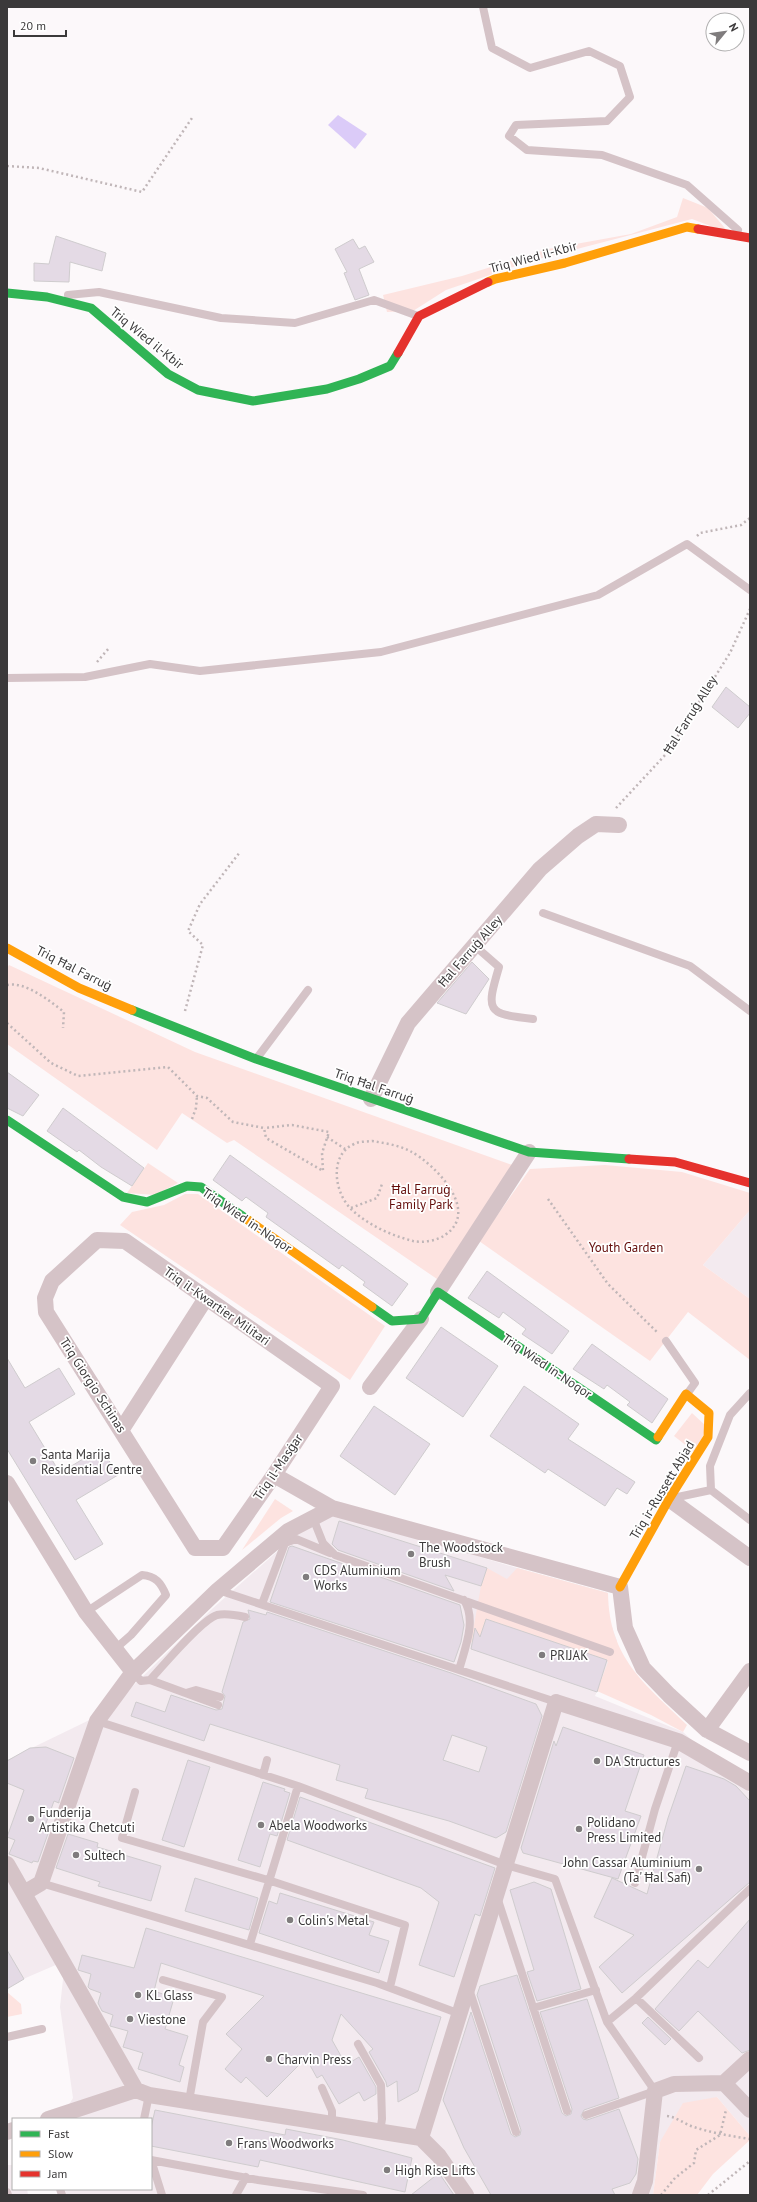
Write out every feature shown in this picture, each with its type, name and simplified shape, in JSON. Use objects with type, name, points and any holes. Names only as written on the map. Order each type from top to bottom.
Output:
[{"type":"street","name":"Triq Wied il-Kbir","points":[[7,293],[48,297],[91,308],[168,374],[198,390],[253,400],[327,389],[359,380],[390,366],[419,316],[495,279],[565,263],[687,227],[748,238]]},
{"type":"street","points":[[596,824],[619,825]]},
{"type":"street","name":"Ħal Farruġ Alley","points":[[371,1098],[408,1024],[540,869],[578,836],[596,824]]},
{"type":"street","name":"Triq Ħal Farruġ","points":[[7,948],[79,988],[256,1059],[529,1152],[675,1162],[750,1183]]},
{"type":"street","name":"Triq Wied in-Noqor","points":[[7,1120],[123,1198],[147,1202],[187,1186],[201,1187],[392,1321],[421,1319]]},
{"type":"street","points":[[370,1387],[421,1319],[529,1152]]},
{"type":"street","name":"Triq il-Kwartier Militari","points":[[45,1298],[52,1281],[97,1240],[124,1241],[332,1386]]},
{"type":"street","name":"Triq Wied in-Noqor","points":[[438,1292],[656,1440],[686,1394]]},
{"type":"street","name":"Triq Giorgio Schinas","points":[[45,1298],[46,1312],[122,1429],[195,1548],[223,1548]]},
{"type":"street","points":[[122,1429],[206,1298]]},
{"type":"street","name":"Triq il-Masġar","points":[[223,1548],[274,1475],[332,1386]]},
{"type":"street","name":"Triq ir-Russett Abjad","points":[[620,1587],[669,1499],[708,1438],[709,1412],[686,1394]]},
{"type":"street","points":[[274,1475],[332,1508],[620,1587],[625,1628],[643,1668],[669,1695],[707,1730],[750,1753]]},
{"type":"street","points":[[7,1483],[86,1612],[133,1672]]},
{"type":"street","points":[[669,1499],[750,1558]]},
{"type":"street","points":[[24,1894],[41,1883],[97,1721],[133,1672],[218,1590],[288,1531],[332,1508]]},
{"type":"street","points":[[707,1730],[750,1671]]},
{"type":"street","points":[[421,2138],[556,1702],[678,1741],[750,1783]]},
{"type":"street","points":[[7,1864],[143,2092]]},
{"type":"street","points":[[640,2195],[645,2181],[655,2091],[674,2084],[724,2082],[750,2059]]},
{"type":"street","points":[[724,2082],[750,2110]]},
{"type":"street","points":[[52,2118],[143,2092],[189,2101],[421,2138],[439,2156],[466,2195]]},
{"type":"lane","points":[[483,7],[492,48],[530,68],[589,51],[620,66],[630,97],[607,122],[516,125],[509,136],[527,150],[602,155],[687,185],[748,238]]},
{"type":"lane","points":[[48,297],[99,292],[221,318],[295,323],[374,300],[419,316]]},
{"type":"lane","points":[[7,678],[85,677],[150,664],[200,670],[381,652],[598,595],[687,544],[750,590]]},
{"type":"lane","points":[[543,913],[690,966],[750,1011]]},
{"type":"lane","points":[[475,946],[500,967],[490,997],[492,1006],[499,1013],[507,1016],[533,1019]]},
{"type":"lane","points":[[256,1059],[308,990]]},
{"type":"lane","points":[[666,1341],[695,1383],[686,1394]]},
{"type":"lane","points":[[711,1490],[710,1466],[730,1415],[750,1393]]},
{"type":"lane","points":[[669,1499],[711,1490],[750,1520]]},
{"type":"lane","points":[[313,1518],[323,1543],[335,1555]]},
{"type":"lane","points":[[262,1604],[285,1543],[296,1539],[335,1555],[610,1652]]},
{"type":"lane","points":[[86,1612],[142,1575],[152,1576],[162,1584],[166,1595],[131,1635],[115,1649]]},
{"type":"lane","points":[[218,1590],[556,1702]]},
{"type":"lane","points":[[460,1670],[470,1624],[470,1609],[464,1600]]},
{"type":"lane","points":[[150,1680],[197,1630],[216,1616],[232,1615],[245,1617]]},
{"type":"lane","points":[[133,1672],[141,1681],[150,1680],[218,1705]]},
{"type":"lane","points":[[186,1694],[196,1690],[220,1696]]},
{"type":"lane","points":[[97,1721],[298,1786],[506,1865],[556,1879],[607,2022],[655,2091],[586,2115]]},
{"type":"lane","points":[[635,1883],[655,1809],[678,1741]]},
{"type":"lane","points":[[263,1775],[267,1760]]},
{"type":"lane","points":[[250,1944],[268,1880],[298,1786]]},
{"type":"lane","points":[[135,1792],[122,1838],[268,1880],[405,1925],[390,1987]]},
{"type":"lane","points":[[41,1883],[250,1944],[390,1987],[460,2014]]},
{"type":"lane","points":[[607,2022],[636,1998],[750,1890]]},
{"type":"lane","points":[[496,1895],[567,2111]]},
{"type":"lane","points":[[163,1980],[222,1997],[204,2022],[189,2101]]},
{"type":"lane","points":[[468,1983],[516,2132]]},
{"type":"lane","points":[[533,2008],[596,1990]]},
{"type":"lane","points":[[636,1998],[699,2058]]},
{"type":"lane","points":[[7,2037],[42,2029]]},
{"type":"lane","points":[[358,2044],[381,2085],[382,2119],[380,2132]]},
{"type":"lane","points":[[322,2088],[332,2111],[332,2124]]},
{"type":"lane","points":[[143,2092],[144,2118]]},
{"type":"lane","points":[[152,2160],[246,2177],[363,2195]]},
{"type":"lane","points":[[152,2163],[162,2195]]},
{"type":"lane","points":[[236,2195],[246,2177]]},
{"type":"path","points":[[7,166],[39,168],[142,192],[192,118]]},
{"type":"path","points":[[687,544],[700,533],[741,525],[750,518]]},
{"type":"path","name":"Ħal Farruġ Alley","points":[[596,824],[613,811],[667,753],[730,654],[750,609]]},
{"type":"path","points":[[181,1029],[203,945],[188,930],[200,904],[240,852]]},
{"type":"path","points":[[7,985],[14,983],[31,990],[64,1012],[63,1028]]},
{"type":"path","points":[[7,1023],[51,1063],[78,1076],[168,1067],[197,1096],[207,1098],[234,1122],[264,1128],[292,1125],[329,1132],[322,1153],[323,1171],[266,1138],[264,1128]]},
{"type":"path","points":[[192,1119],[196,1108],[197,1096]]},
{"type":"path","points":[[327,1137],[345,1149]]},
{"type":"path","points":[[372,1141],[388,1143],[410,1151],[436,1170],[446,1182],[455,1198],[458,1214],[453,1230],[440,1239],[418,1242],[394,1236],[377,1228],[351,1208],[337,1181],[337,1159],[345,1149],[355,1143],[372,1141]]},
{"type":"path","points":[[351,1208],[377,1198],[382,1184]]},
{"type":"path","points":[[548,1199],[608,1284],[666,1341]]},
{"type":"path","points":[[661,2195],[675,2178],[694,2163],[696,2150],[720,2135],[726,2111],[735,2094]]},
{"type":"path","points":[[653,2114],[673,2116],[692,2127],[720,2135],[750,2139]]},
{"type":"path","points":[[708,2195],[750,2161]]},
{"type":"shaded area","points":[[338,115],[367,134],[355,149],[328,125]]},
{"type":"shaded area","points":[[750,1210],[750,1299],[703,1265]]},
{"type":"shaded area","points":[[324,1510],[517,1568],[608,1593],[608,1616],[617,1641],[595,1696],[683,1732],[750,1793],[750,2136],[717,2097],[660,2142],[653,2195],[59,2195],[57,2190],[152,2190],[152,2118],[61,2118],[73,2098],[60,2007],[65,1961],[7,1986],[7,1760],[106,1712],[212,1609]]},
{"type":"shaded area","points":[[7,2165],[12,2165],[12,2190],[27,2190],[28,2195],[7,2195]]},
{"type":"green space","points":[[683,198],[708,208],[729,233],[692,219],[531,261],[446,290],[413,311],[387,312],[383,295],[462,276],[548,249],[631,234],[677,217]]},
{"type":"green space","name":"Ħal Farruġ Family Park","points":[[9,965],[195,1052],[515,1166],[437,1279],[234,1140],[227,1143],[182,1113],[157,1150],[7,1044],[7,968]]},
{"type":"green space","points":[[148,1163],[178,1183],[155,1195],[127,1193]]},
{"type":"green space","name":"Youth Garden","points":[[605,1165],[682,1172],[750,1193],[750,1210],[703,1265],[750,1299],[750,1360],[688,1312],[650,1361],[479,1241],[530,1169]]},
{"type":"green space","points":[[185,1194],[198,1194],[385,1326],[350,1380],[120,1225],[132,1212],[164,1205]]},
{"type":"green space","points":[[692,1413],[706,1426],[697,1454],[674,1436]]},
{"type":"green space","points":[[275,1499],[293,1511],[281,1518],[242,1550]]},
{"type":"green space","points":[[487,1568],[507,1579],[517,1568],[608,1593],[610,1616],[615,1635],[622,1652],[643,1682],[687,1725],[683,1732],[651,1715],[597,1691],[608,1662],[561,1647],[553,1675],[471,1642],[481,1586]]},
{"type":"green space","points":[[7,1992],[21,2004],[22,2014],[7,2017]]},
{"type":"green space","points":[[717,2097],[750,2136],[750,2140],[713,2174],[697,2195],[653,2195],[660,2142],[683,2103]]},
{"type":"building","points":[[56,236],[106,253],[102,271],[70,262],[69,282],[34,281],[34,263],[49,264]]},
{"type":"building","points":[[353,239],[359,249],[365,246],[374,262],[359,269],[369,295],[355,300],[344,273],[347,272],[335,249]]},
{"type":"building","points":[[726,687],[750,707],[750,713],[738,728],[712,707]]},
{"type":"building","points":[[472,962],[489,979],[466,1014],[437,1003]]},
{"type":"building","points":[[7,1072],[39,1095],[23,1116],[7,1108]]},
{"type":"building","points":[[63,1108],[144,1168],[132,1186],[101,1167],[79,1150],[77,1152],[47,1131]]},
{"type":"building","points":[[230,1155],[408,1284],[392,1306],[363,1285],[365,1282],[342,1265],[339,1269],[266,1217],[268,1213],[246,1197],[242,1201],[213,1180]]},
{"type":"building","points":[[487,1271],[569,1331],[552,1354],[522,1334],[526,1329],[503,1312],[499,1318],[468,1298]]},
{"type":"building","points":[[441,1327],[498,1366],[463,1417],[406,1378]]},
{"type":"building","points":[[592,1344],[668,1399],[652,1423],[627,1405],[630,1402],[607,1385],[604,1389],[573,1369]]},
{"type":"building","name":"Santa Marija Residential Centre","points":[[7,1358],[25,1388],[59,1368],[75,1394],[29,1422],[60,1473],[101,1448],[118,1475],[76,1500],[103,1544],[75,1560],[7,1449]]},
{"type":"building","points":[[524,1386],[579,1424],[568,1439],[635,1482],[627,1494],[617,1488],[605,1506],[548,1469],[545,1473],[490,1436]]},
{"type":"building","points":[[374,1406],[430,1444],[395,1495],[340,1456]]},
{"type":"building","name":"The Woodstock Brush","points":[[339,1521],[487,1568],[481,1586],[445,1575],[454,1591],[338,1550],[332,1544]]},
{"type":"building","points":[[292,1546],[460,1605],[464,1625],[461,1642],[454,1662],[270,1602],[289,1547]]},
{"type":"building","points":[[248,1610],[266,1615],[267,1612],[451,1673],[536,1704],[542,1716],[506,1832],[496,1838],[449,1821],[365,1798],[368,1789],[336,1780],[340,1765],[210,1724],[204,1741],[131,1716],[136,1702],[165,1712],[171,1695],[216,1710],[222,1709],[225,1696],[222,1692],[243,1622],[250,1619]],"holes":[[[452,1735],[487,1747],[479,1772],[443,1760]]]},
{"type":"building","points":[[486,1619],[607,1660],[597,1692],[471,1649],[475,1628],[480,1637]]},
{"type":"building","points":[[563,1727],[644,1755],[625,1811],[641,1816],[618,1879],[523,1853],[521,1848],[554,1741],[556,1746]]},
{"type":"building","points":[[46,1747],[74,1758],[59,1803],[54,1801],[45,1826],[50,1828],[38,1862],[33,1861],[32,1863],[9,1854],[15,1840],[7,1837],[24,1790],[7,1783],[7,1761],[30,1748]]},
{"type":"building","points":[[188,1760],[210,1767],[184,1847],[162,1840]]},
{"type":"building","points":[[686,1766],[724,1779],[736,1786],[750,1801],[750,1882],[622,1993],[599,1967],[634,1935],[594,1917],[612,1878],[647,1894],[668,1818]]},
{"type":"building","name":"Abela Woodworks","points":[[263,1782],[285,1789],[284,1791],[290,1793],[277,1836],[270,1834],[260,1867],[238,1860]]},
{"type":"building","points":[[300,1797],[495,1868],[480,1916],[475,1914],[454,1977],[419,1965],[439,1902],[421,1888],[287,1840]]},
{"type":"building","points":[[68,1834],[98,1843],[97,1847],[161,1866],[151,1901],[98,1886],[100,1882],[56,1868]]},
{"type":"building","points":[[195,1878],[258,1898],[249,1930],[185,1911]]},
{"type":"building","points":[[534,1882],[551,1889],[581,1989],[537,2001],[527,1972],[534,1970],[510,1890]]},
{"type":"building","points":[[280,1893],[374,1922],[369,1935],[389,1941],[379,1973],[259,1933],[269,1901],[277,1904]]},
{"type":"building","points":[[750,1919],[750,2050],[742,2053],[698,2011],[679,2031],[655,2009],[698,1960],[708,1968]]},
{"type":"building","points":[[146,1928],[441,2017],[418,2091],[398,2102],[397,2081],[387,2087],[386,2082],[369,2052],[373,2049],[341,2014],[332,2040],[346,2065],[359,2057],[376,2087],[376,2094],[364,2101],[359,2092],[339,2104],[322,2075],[317,2078],[306,2058],[267,2097],[246,2077],[241,2083],[225,2069],[242,2049],[226,2034],[264,1996],[161,1963],[154,1991],[174,1998],[165,2029],[188,2036],[179,2065],[184,2067],[180,2082],[138,2069],[143,2053],[123,2047],[128,2031],[110,2026],[113,2015],[102,2011],[98,2003],[101,1993],[88,1987],[91,1974],[78,1970],[82,1955],[134,1968]]},
{"type":"building","points":[[7,1950],[24,1979],[7,1989]]},
{"type":"building","points":[[517,1975],[562,2113],[566,2116],[571,2114],[572,2109],[540,2012],[587,1999],[619,2098],[584,2110],[581,2116],[583,2119],[587,2120],[619,2109],[638,2159],[636,2174],[630,2183],[612,2189],[615,2195],[491,2195],[464,2148],[443,2100],[471,2012],[511,2134],[515,2137],[520,2135],[521,2130],[477,1995],[480,1986]]},
{"type":"building","points":[[648,2017],[671,2039],[665,2045],[642,2023]]},
{"type":"building","points":[[155,2110],[285,2135],[286,2129],[343,2140],[412,2158],[405,2192],[260,2160],[258,2167],[152,2146],[152,2124]]},
{"type":"building","points":[[439,2173],[454,2195],[411,2195]]},
{"type":"traffic: fast","points":[[7,293],[47,297],[91,308],[168,374],[198,390],[253,401],[327,389],[359,379],[390,366],[398,353]]},
{"type":"traffic: fast","points":[[132,1010],[256,1059],[529,1152],[629,1159]]},
{"type":"traffic: fast","points":[[7,1120],[123,1197],[147,1202],[187,1186],[201,1187],[248,1220]]},
{"type":"traffic: fast","points":[[372,1307],[392,1321],[421,1319],[438,1292],[656,1440],[658,1437]]},
{"type":"traffic: slow","points":[[488,282],[495,279],[565,263],[687,227],[698,229]]},
{"type":"traffic: slow","points":[[7,948],[79,988],[132,1010]]},
{"type":"traffic: slow","points":[[248,1220],[372,1307]]},
{"type":"traffic: slow","points":[[620,1587],[669,1499],[708,1437],[709,1413],[686,1394],[658,1437]]},
{"type":"traffic: jam","points":[[698,229],[750,238]]},
{"type":"traffic: jam","points":[[398,353],[419,316],[488,282]]},
{"type":"traffic: jam","points":[[629,1159],[675,1162],[750,1183]]},
{"type":"place","name":"Santa Marija Residential Centre","points":[[33,1461]]},
{"type":"place","name":"The Woodstock Brush","points":[[411,1554]]},
{"type":"place","name":"CDS Aluminium Works","points":[[306,1577]]},
{"type":"place","name":"PRIJAK","points":[[542,1655]]},
{"type":"place","name":"DA Structures","points":[[597,1761]]},
{"type":"place","name":"Funderija Artistika Chetcuti","points":[[31,1819]]},
{"type":"place","name":"Abela Woodworks","points":[[261,1825]]},
{"type":"place","name":"Polidano Press Limited","points":[[579,1829]]},
{"type":"place","name":"Sultech","points":[[76,1855]]},
{"type":"place","name":"John Cassar Aluminium (Ta' Ħal Safi)","points":[[699,1869]]},
{"type":"place","name":"Colin's Metal","points":[[290,1920]]},
{"type":"place","name":"KL Glass","points":[[138,1995]]},
{"type":"place","name":"Viestone","points":[[130,2019]]},
{"type":"place","name":"Charvin Press","points":[[269,2059]]},
{"type":"place","name":"Frans Woodworks","points":[[229,2143]]},
{"type":"place","name":"High Rise Lifts","points":[[387,2170]]}]
